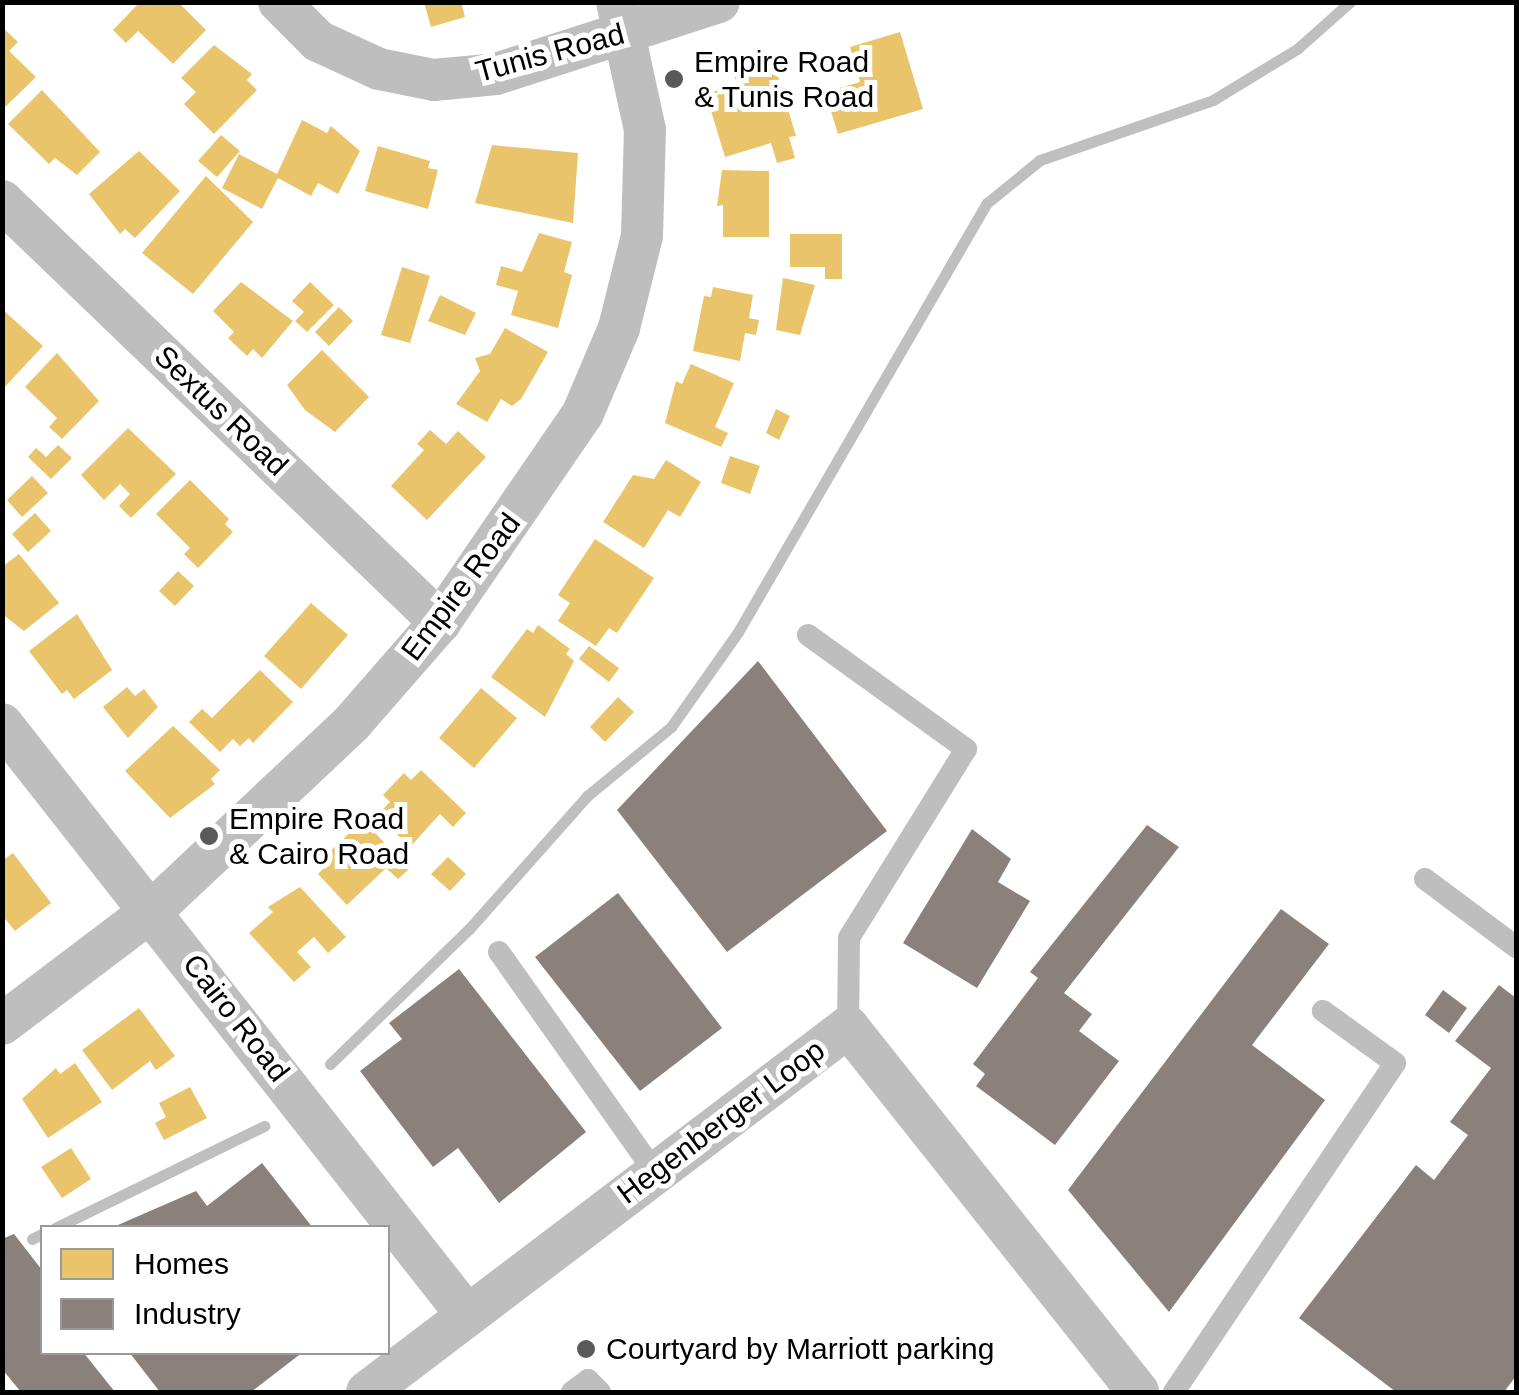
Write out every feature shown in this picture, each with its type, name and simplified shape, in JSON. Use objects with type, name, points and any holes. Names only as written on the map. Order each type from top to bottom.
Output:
[{"type":"street","name":"Tunis Road","points":[[278,2],[318,41],[379,69],[434,80],[496,74],[622,18],[719,2]]},
{"type":"street","name":"Empire Road","points":[[2,1024],[153,910],[351,724],[440,622],[583,412],[619,328],[642,236],[646,130],[622,18]]},
{"type":"street","name":"Sextus Road","points":[[2,201],[440,622]]},
{"type":"street","name":"Cairo Road","points":[[2,724],[153,910],[466,1314]]},
{"type":"street","name":"Hegenberger Loop","points":[[367,1392],[848,1027],[1138,1392]]},
{"type":"lane","points":[[808,634],[966,749],[849,938],[848,1027]]},
{"type":"lane","points":[[1425,880],[1516,947]]},
{"type":"lane","points":[[499,952],[655,1172]]},
{"type":"lane","points":[[1174,1392],[1395,1063],[1323,1011]]},
{"type":"lane","points":[[572,1392],[588,1380],[600,1392]]},
{"type":"building: Homes","points":[[140,2],[178,2],[206,30],[173,64],[138,31],[126,43],[113,30]]},
{"type":"building: Homes","points":[[424,2],[461,2],[465,17],[431,27]]},
{"type":"building: Homes","points":[[2,27],[18,42],[9,51],[36,77],[2,110]]},
{"type":"building: Homes","points":[[900,32],[923,109],[838,134],[825,92],[860,82],[850,47]]},
{"type":"building: Homes","points":[[214,45],[252,74],[247,80],[257,90],[214,134],[184,104],[196,92],[181,78]]},
{"type":"building: Homes","points":[[773,60],[796,136],[789,137],[795,158],[777,163],[771,143],[725,157],[706,94],[737,84],[733,72]]},
{"type":"building: Homes","points":[[42,90],[100,152],[77,175],[55,158],[49,164],[8,124]]},
{"type":"building: Homes","points":[[302,120],[327,133],[331,126],[360,151],[338,194],[318,183],[311,196],[278,178],[262,209],[222,188],[239,154],[277,174]]},
{"type":"building: Homes","points":[[221,135],[240,151],[217,177],[198,161]]},
{"type":"building: Homes","points":[[492,145],[578,153],[573,223],[475,203]]},
{"type":"building: Homes","points":[[378,146],[430,161],[428,168],[438,170],[428,209],[365,191]]},
{"type":"building: Homes","points":[[139,151],[180,191],[135,238],[125,229],[120,234],[89,194]]},
{"type":"building: Homes","points":[[722,170],[769,171],[769,237],[723,237],[723,205],[717,206]]},
{"type":"building: Homes","points":[[206,176],[253,222],[193,294],[142,253]]},
{"type":"building: Homes","points":[[539,233],[572,242],[564,272],[572,275],[558,328],[511,315],[518,291],[496,285],[501,266],[522,272]]},
{"type":"building: Homes","points":[[790,234],[842,234],[842,279],[825,279],[825,267],[790,267]]},
{"type":"building: Homes","points":[[402,267],[430,276],[410,343],[381,335]]},
{"type":"building: Homes","points":[[783,278],[815,285],[800,335],[776,330]]},
{"type":"building: Homes","points":[[241,282],[293,321],[262,358],[253,349],[247,356],[228,338],[234,332],[213,311]]},
{"type":"building: Homes","points":[[310,282],[334,305],[307,332],[295,321],[304,312],[292,301]]},
{"type":"building: Homes","points":[[713,287],[753,295],[749,318],[759,320],[756,335],[745,333],[740,361],[693,351],[704,296],[711,297]]},
{"type":"building: Homes","points":[[440,295],[476,313],[465,335],[428,321]]},
{"type":"building: Homes","points":[[339,307],[353,321],[329,346],[315,332]]},
{"type":"building: Homes","points":[[2,309],[43,346],[2,390]]},
{"type":"building: Homes","points":[[505,328],[548,352],[521,399],[512,406],[501,399],[487,422],[456,404],[480,371],[475,358],[490,354]]},
{"type":"building: Homes","points":[[322,350],[369,397],[335,432],[305,410],[287,385]]},
{"type":"building: Homes","points":[[57,353],[99,401],[62,439],[49,427],[57,418],[25,387]]},
{"type":"building: Homes","points":[[691,364],[734,383],[715,427],[728,433],[721,447],[665,423],[676,381],[682,384]]},
{"type":"building: Homes","points":[[776,409],[790,416],[779,440],[766,433]]},
{"type":"building: Homes","points":[[128,428],[176,474],[131,518],[119,506],[130,494],[120,484],[104,500],[81,475]]},
{"type":"building: Homes","points":[[430,430],[446,444],[458,431],[486,457],[427,520],[391,486],[424,450],[417,444]]},
{"type":"building: Homes","points":[[58,445],[72,458],[51,479],[28,457],[36,448],[46,457]]},
{"type":"building: Homes","points":[[730,456],[760,466],[750,494],[721,483]]},
{"type":"building: Homes","points":[[666,460],[701,482],[680,517],[668,510],[644,548],[603,522],[633,475],[654,479]]},
{"type":"building: Homes","points":[[32,476],[48,493],[22,517],[7,500]]},
{"type":"building: Homes","points":[[190,480],[229,519],[225,524],[233,532],[198,568],[184,554],[190,548],[156,514]]},
{"type":"building: Homes","points":[[35,513],[51,531],[28,552],[12,534]]},
{"type":"building: Homes","points":[[595,539],[654,578],[617,633],[609,628],[596,646],[558,621],[570,603],[558,595]]},
{"type":"building: Homes","points":[[19,554],[59,603],[24,631],[2,614],[2,567]]},
{"type":"building: Homes","points":[[178,571],[194,586],[175,606],[159,591]]},
{"type":"building: Homes","points":[[311,603],[348,635],[301,689],[264,656]]},
{"type":"building: Homes","points":[[77,614],[112,670],[74,699],[67,690],[62,694],[29,651]]},
{"type":"building: Homes","points":[[538,625],[570,649],[566,654],[574,661],[545,717],[491,677],[527,629],[533,633]]},
{"type":"building: Homes","points":[[589,646],[619,668],[609,682],[579,659]]},
{"type":"building: Homes","points":[[260,670],[293,702],[253,743],[249,738],[240,746],[233,739],[220,752],[189,722],[202,709],[212,718]]},
{"type":"building: Homes","points":[[127,687],[135,696],[144,689],[158,707],[128,738],[103,707]]},
{"type":"building: Homes","points":[[481,688],[517,718],[474,768],[439,738]]},
{"type":"building: Homes","points":[[618,697],[634,712],[605,742],[590,727]]},
{"type":"building: Homes","points":[[173,726],[220,770],[211,779],[215,784],[170,818],[125,771]]},
{"type":"building: Homes","points":[[421,770],[466,813],[453,827],[440,814],[410,847],[377,815],[390,802],[383,795],[404,773],[411,780]]},
{"type":"building: Homes","points":[[363,820],[409,869],[398,879],[386,868],[347,905],[318,874],[326,866],[321,860]]},
{"type":"building: Homes","points":[[13,853],[51,903],[15,931],[2,915],[2,861]]},
{"type":"building: Homes","points":[[448,857],[466,874],[450,891],[431,874]]},
{"type":"building: Homes","points":[[300,887],[346,937],[328,953],[314,937],[297,952],[311,967],[294,982],[249,933],[273,912],[268,907]]},
{"type":"building: Homes","points":[[139,1008],[175,1056],[156,1070],[150,1061],[112,1090],[82,1050]]},
{"type":"building: Homes","points":[[75,1063],[102,1102],[48,1138],[22,1099],[56,1068],[60,1074]]},
{"type":"building: Homes","points":[[190,1087],[207,1118],[164,1140],[155,1123],[166,1117],[159,1103]]},
{"type":"building: Homes","points":[[71,1148],[91,1179],[62,1198],[41,1167]]},
{"type":"building: Industry","points":[[758,661],[887,831],[727,952],[617,810]]},
{"type":"building: Industry","points":[[1147,825],[1179,847],[1064,993],[1092,1014],[1079,1031],[1119,1061],[1055,1145],[976,1086],[985,1074],[973,1064],[1038,978],[1030,972]]},
{"type":"building: Industry","points":[[972,829],[1011,859],[998,882],[1030,901],[977,988],[903,943]]},
{"type":"building: Industry","points":[[618,893],[722,1028],[640,1091],[535,957]]},
{"type":"building: Industry","points":[[1281,909],[1329,944],[1252,1045],[1325,1100],[1169,1312],[1068,1190]]},
{"type":"building: Industry","points":[[459,969],[586,1132],[499,1203],[458,1148],[433,1167],[360,1071],[402,1039],[389,1023]]},
{"type":"building: Industry","points":[[1499,985],[1516,998],[1516,1376],[1504,1392],[1396,1392],[1299,1318],[1416,1165],[1434,1180],[1468,1135],[1450,1122],[1491,1068],[1455,1041]]},
{"type":"building: Industry","points":[[1443,990],[1467,1008],[1449,1033],[1425,1015]]},
{"type":"building: Industry","points":[[262,1163],[311,1225],[118,1225],[196,1191],[207,1206]]},
{"type":"building: Industry","points":[[14,1234],[40,1267],[40,1355],[85,1355],[115,1392],[21,1392],[2,1369],[2,1239]]},
{"type":"building: Industry","points":[[131,1355],[299,1355],[251,1392],[160,1392]]},
{"type":"waterway","points":[[330,1064],[469,929],[587,796],[671,727],[738,632],[987,203],[1040,160],[1213,100],[1297,49],[1350,2]]},
{"type":"waterway","points":[[61,1225],[264,1126]]},
{"type":"waterway","points":[[32,1239],[40,1235]]},
{"type":"place","name":"Empire Road & Tunis Road","points":[[674,79]]},
{"type":"place","name":"Empire Road & Cairo Road","points":[[209,836]]},
{"type":"place","name":"Courtyard by Marriott parking","points":[[586,1349]]}]
